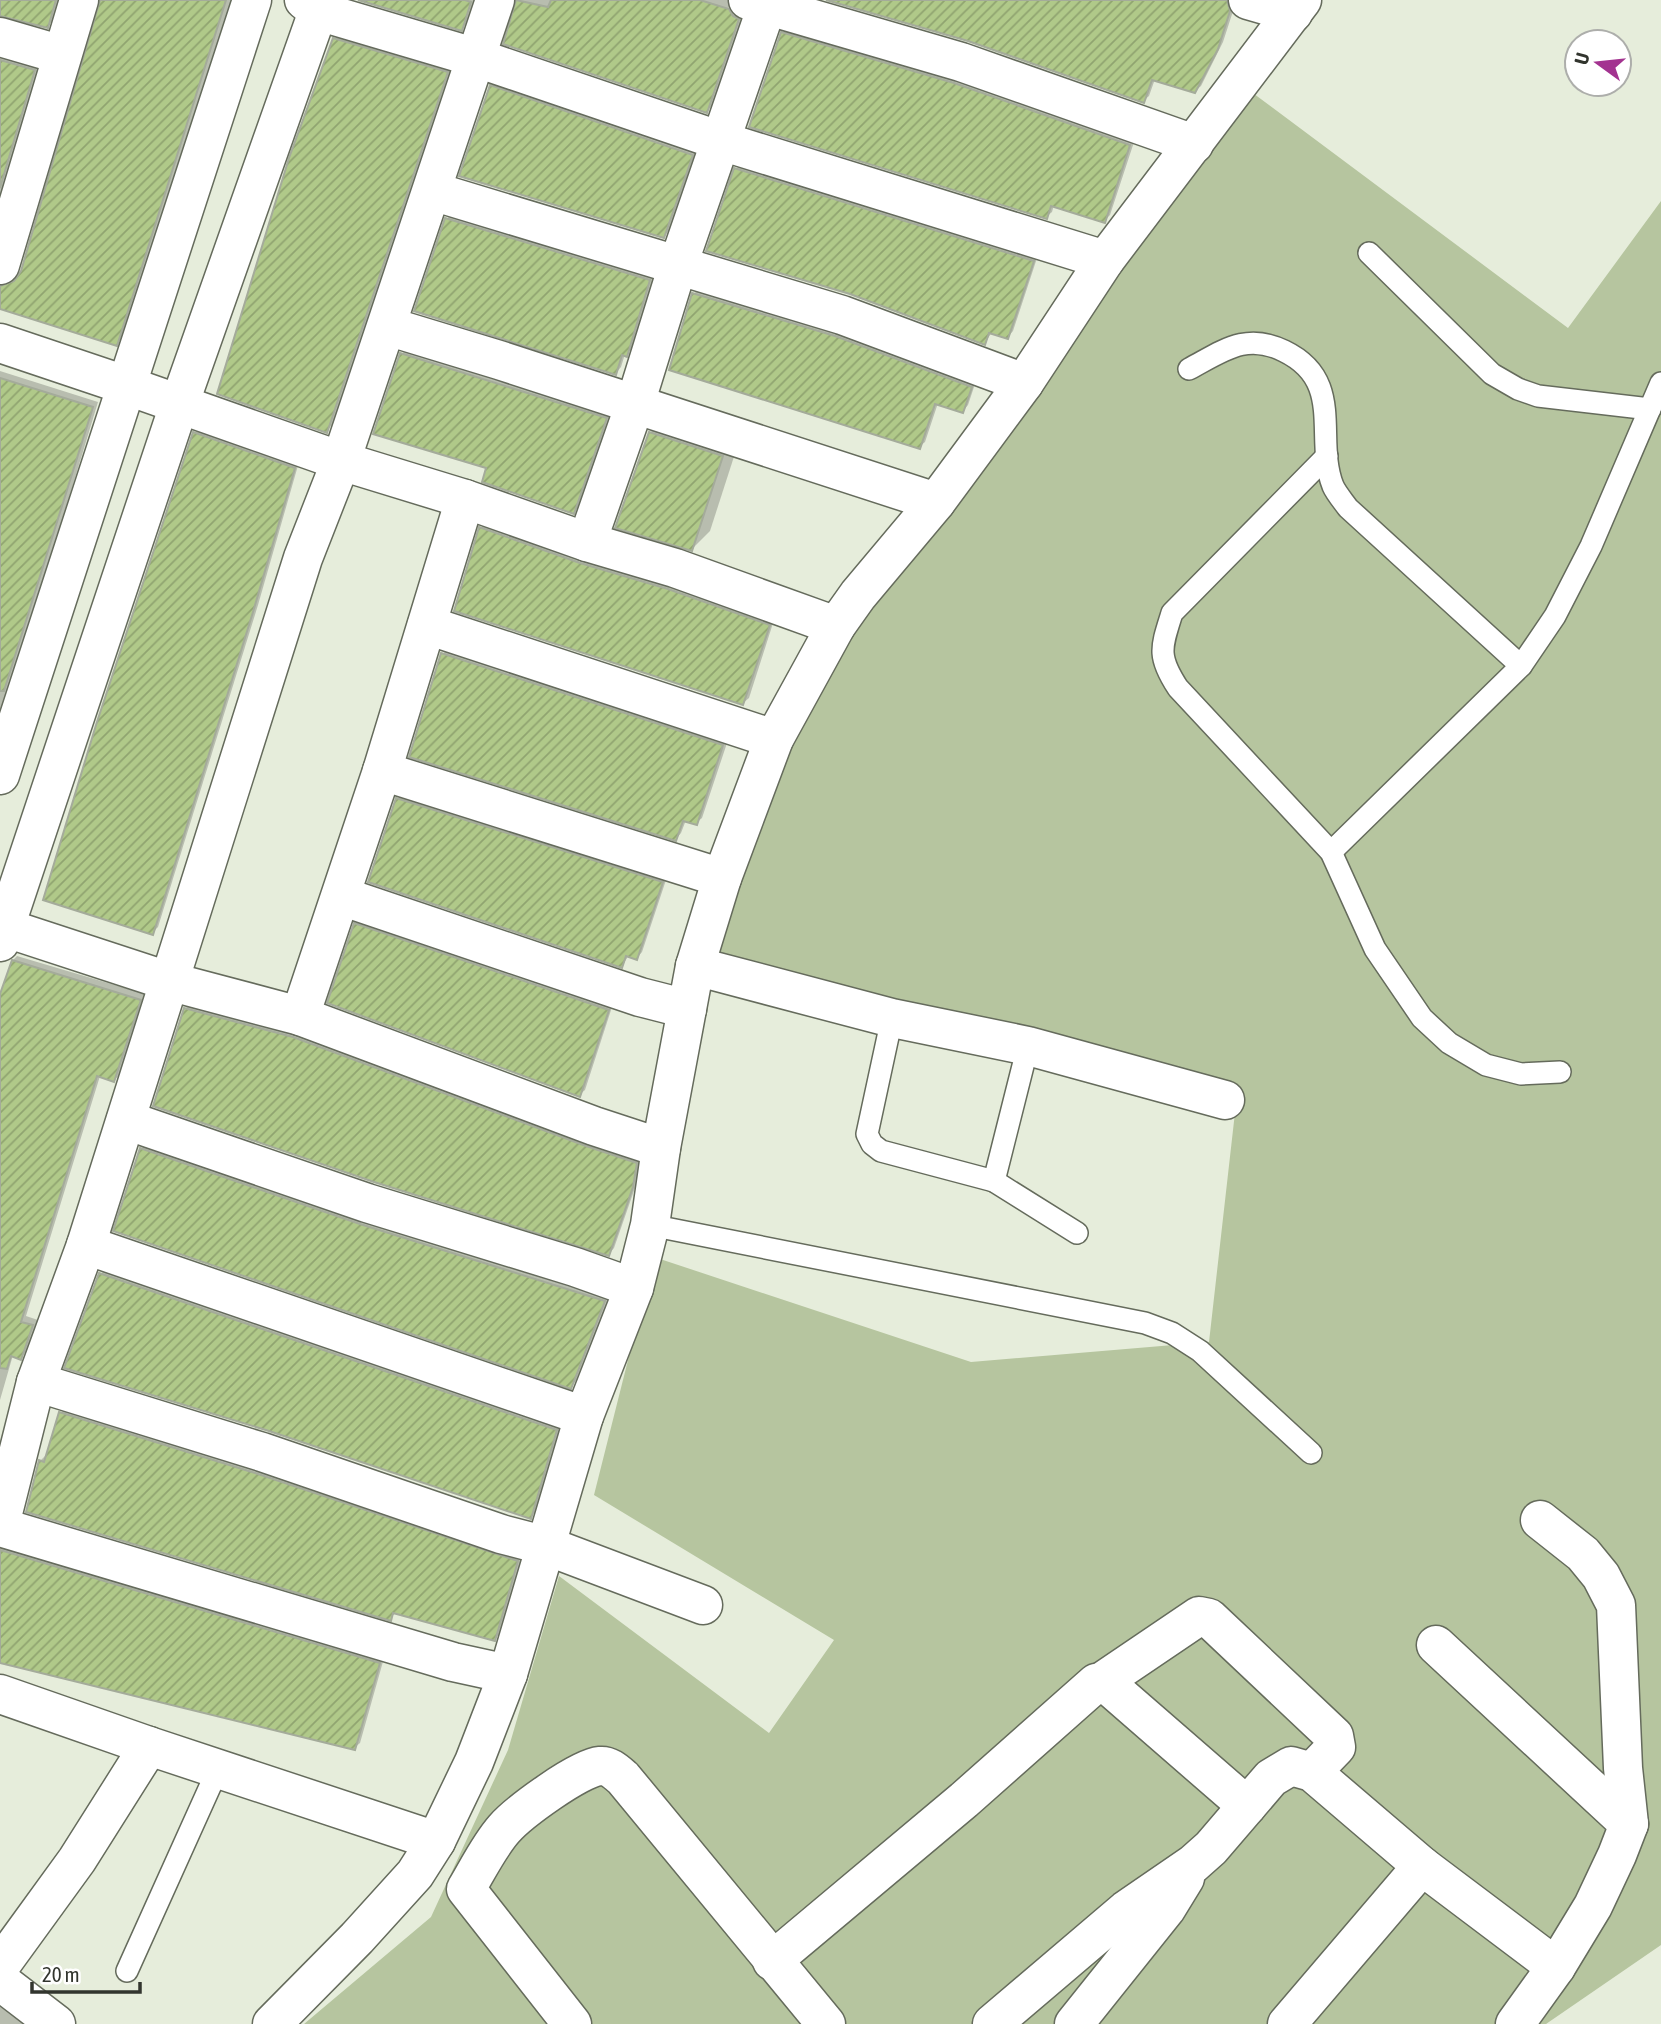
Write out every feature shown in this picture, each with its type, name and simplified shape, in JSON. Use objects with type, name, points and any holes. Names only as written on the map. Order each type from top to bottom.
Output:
[{"type":"street","points":[[0,265],[13,176],[62,55],[79,0]]},
{"type":"street","points":[[0,775],[252,0]]},
{"type":"street","points":[[495,0],[341,461],[303,558],[86,1245],[36,1382],[0,1526],[453,1662],[508,1674]]},
{"type":"street","points":[[1248,0],[1298,6]]},
{"type":"street","points":[[587,542],[721,141],[762,2],[961,62],[1194,144]]},
{"type":"street","points":[[661,1148],[594,1126],[300,1016],[1,932],[314,4],[721,141],[1105,260]]},
{"type":"street","points":[[272,2024],[357,1938],[415,1874],[436,1841],[474,1762],[508,1674],[584,1416],[634,1288],[650,1225],[661,1148],[695,966],[722,878],[774,739],[836,626],[858,595],[936,502],[1024,383],[1105,260],[1298,6]]},
{"type":"street","points":[[0,37],[62,55]]},
{"type":"street","points":[[432,191],[842,315],[1024,383]]},
{"type":"street","points":[[387,326],[936,502]]},
{"type":"street","points":[[0,343],[341,461],[675,568],[836,626]]},
{"type":"street","points":[[300,1016],[382,771],[465,499]]},
{"type":"street","points":[[427,625],[774,739]]},
{"type":"street","points":[[382,771],[722,878]]},
{"type":"street","points":[[341,896],[640,997],[687,1009]]},
{"type":"street","points":[[695,966],[892,1018],[1028,1046],[1225,1100]]},
{"type":"street","points":[[126,1120],[367,1203],[576,1267],[634,1288]]},
{"type":"street","points":[[86,1245],[584,1416]]},
{"type":"street","points":[[36,1382],[261,1452],[501,1534],[547,1546],[703,1605]]},
{"type":"street","points":[[1515,2024],[1556,1967],[1593,1906],[1629,1824],[1623,1768],[1616,1605],[1601,1576],[1583,1555],[1540,1520]]},
{"type":"street","points":[[772,1961],[964,1800],[1096,1683],[1100,1683],[1199,1616],[1209,1618],[1220,1626],[1335,1736],[1336,1747],[1312,1772]]},
{"type":"street","points":[[1436,1645],[1629,1824]]},
{"type":"street","points":[[1100,1683],[1109,1686],[1247,1806]]},
{"type":"street","points":[[6,1706],[149,1746],[436,1841]]},
{"type":"street","points":[[0,1966],[77,1860],[149,1746]]},
{"type":"street","points":[[466,1889],[504,1828],[586,1769],[603,1766],[623,1778],[826,2024]]},
{"type":"street","points":[[992,2024],[1126,1910],[1212,1848],[1271,1778],[1291,1766],[1312,1772],[1422,1866],[1556,1967]]},
{"type":"street","points":[[1074,2024],[1166,1909],[1193,1864]]},
{"type":"street","points":[[1287,2024],[1422,1866]]},
{"type":"street","points":[[415,1874],[466,1889],[572,2024]]},
{"type":"street","points":[[0,1981],[56,2024]]},
{"type":"lane","points":[[1369,253],[1492,374],[1518,389],[1538,396],[1650,409]]},
{"type":"lane","points":[[1189,369],[1238,343],[1272,345],[1297,357],[1318,382],[1326,416],[1327,456],[1333,486],[1348,508],[1521,666]]},
{"type":"lane","points":[[1331,852],[1521,666],[1555,616],[1591,546],[1661,383]]},
{"type":"lane","points":[[1327,456],[1172,613],[1162,643],[1164,666],[1178,688],[1331,852],[1375,949],[1422,1018],[1449,1042],[1486,1065],[1521,1074],[1560,1072]]},
{"type":"lane","points":[[892,1018],[867,1134],[868,1140],[881,1151],[994,1181],[1077,1233]]},
{"type":"lane","points":[[994,1181],[1028,1046]]},
{"type":"lane","points":[[650,1225],[1144,1323],[1172,1333],[1200,1351],[1311,1453]]},
{"type":"lane","points":[[127,1971],[218,1769]]},
{"type":"green space","points":[[1238,82],[1568,328],[1661,201],[1661,1945],[1546,2024],[304,2024],[431,1917],[508,1750],[559,1576],[769,1733],[834,1640],[594,1495],[654,1257],[971,1362],[1209,1342],[1238,1086],[706,963],[797,673]]},
{"type":"building","points":[[0,0],[56,0],[48,28],[0,16]]},
{"type":"building","points":[[100,0],[226,0],[117,346],[0,309],[0,286],[14,281],[21,271]]},
{"type":"building","points":[[358,0],[465,0],[471,2],[462,31]]},
{"type":"building","points":[[516,0],[548,7],[551,0],[700,0],[729,9],[733,16],[739,19],[707,113],[503,44]]},
{"type":"building","points":[[826,0],[1227,0],[1230,11],[1218,49],[1195,93],[1152,80],[1144,103],[968,41]]},
{"type":"building","points":[[781,32],[954,83],[1130,145],[1105,223],[1051,206],[1047,219],[749,127]]},
{"type":"building","points":[[333,38],[448,72],[327,433],[217,394],[289,158]]},
{"type":"building","points":[[0,60],[35,70],[0,188]]},
{"type":"building","points":[[490,85],[693,155],[664,238],[459,176]]},
{"type":"building","points":[[734,168],[1034,261],[1008,339],[989,333],[985,345],[850,294],[706,251]]},
{"type":"building","points":[[445,218],[650,280],[627,357],[622,355],[616,375],[414,311]]},
{"type":"building","points":[[692,293],[835,336],[972,387],[963,413],[935,404],[920,449],[669,370]]},
{"type":"building","points":[[400,353],[607,418],[574,514],[482,482],[486,468],[373,434]]},
{"type":"building","points":[[0,378],[93,407],[4,691],[0,691]]},
{"type":"building","points":[[193,432],[295,468],[153,935],[43,900],[96,725]]},
{"type":"building","points":[[649,432],[723,456],[692,551],[615,528]]},
{"type":"building","points":[[479,527],[770,625],[743,705],[454,611]]},
{"type":"building","points":[[441,653],[723,745],[697,825],[683,821],[676,841],[409,757]]},
{"type":"building","points":[[396,798],[663,882],[637,960],[626,956],[622,968],[368,882]]},
{"type":"building","points":[[354,923],[609,1010],[580,1097],[327,1003]]},
{"type":"building","points":[[12,960],[141,1000],[114,1082],[97,1076],[21,1322],[33,1325],[21,1360],[11,1356],[7,1369],[0,1368],[0,994]]},
{"type":"building","points":[[184,1008],[293,1037],[637,1163],[633,1187],[609,1256],[374,1182],[153,1106]]},
{"type":"building","points":[[140,1148],[360,1224],[605,1301],[571,1389],[113,1231]]},
{"type":"building","points":[[99,1273],[557,1430],[531,1519],[269,1431],[64,1368]]},
{"type":"building","points":[[59,1412],[255,1473],[518,1561],[495,1641],[393,1613],[391,1621],[26,1512],[39,1460],[44,1462]]},
{"type":"building","points":[[0,1550],[380,1663],[355,1750],[0,1663]]}]
